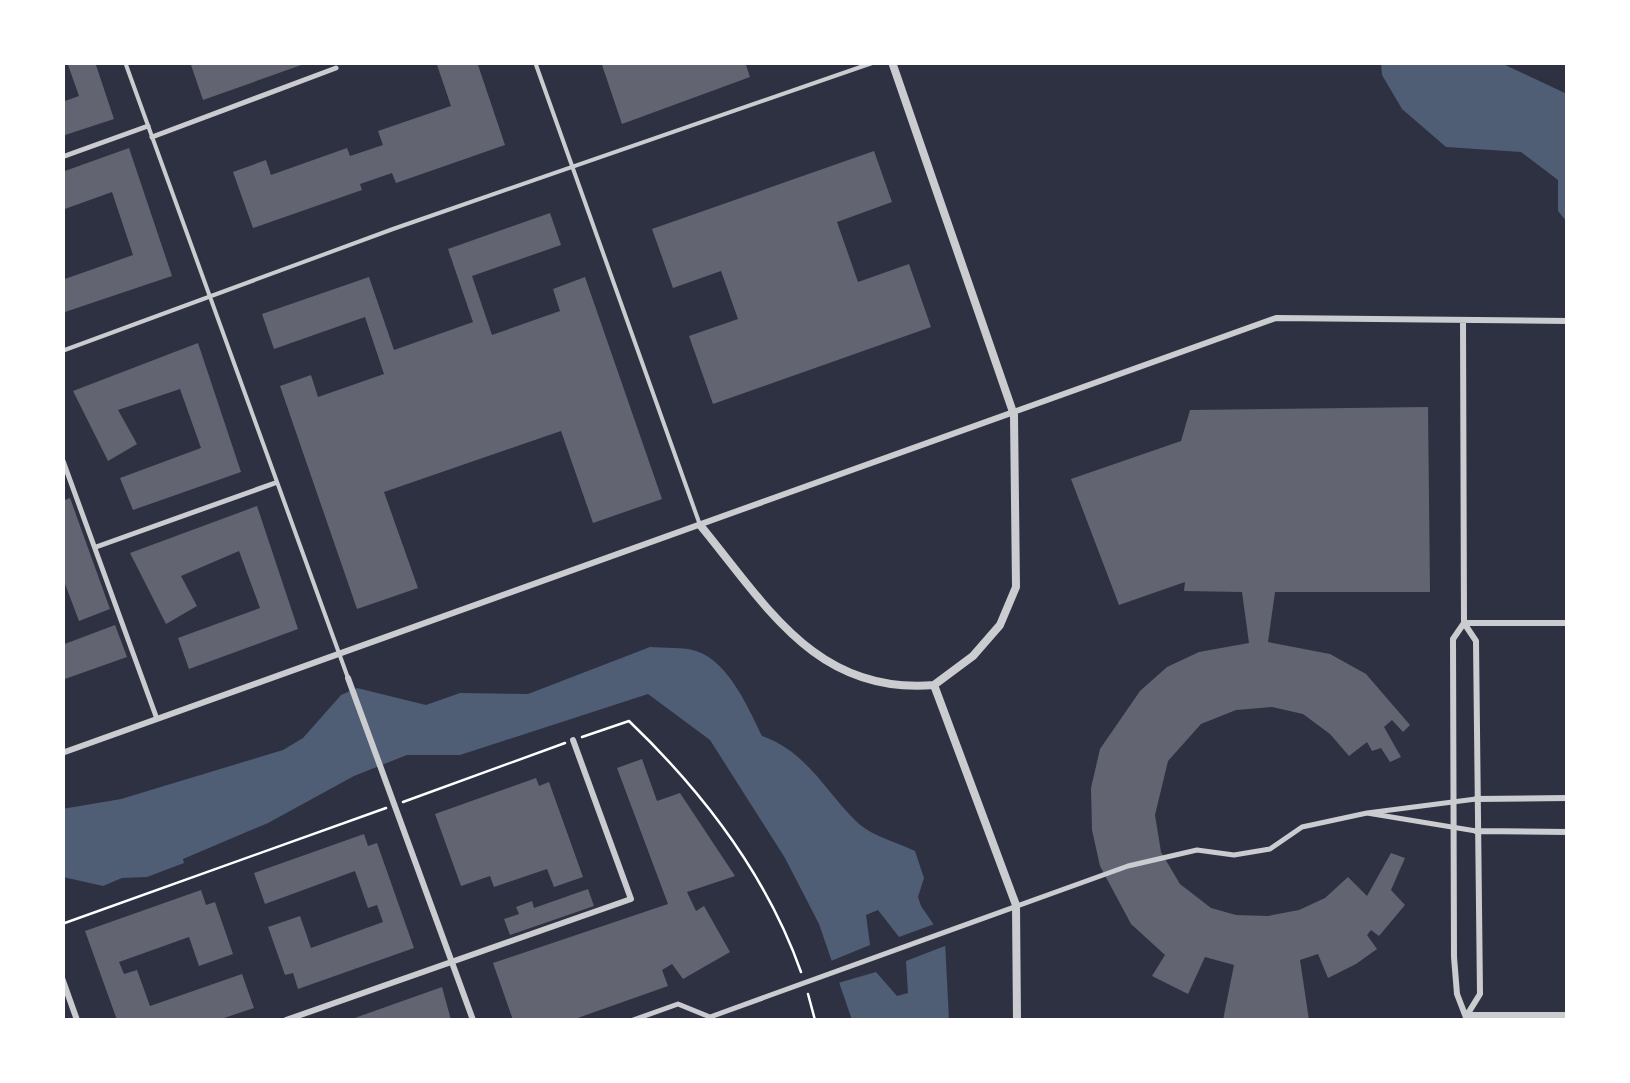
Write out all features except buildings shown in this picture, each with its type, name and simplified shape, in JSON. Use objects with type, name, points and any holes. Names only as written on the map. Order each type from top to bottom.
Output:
[{"type":"street","points":[[700,525],[808,652],[839,671],[875,683],[904,687],[934,684],[973,656],[1000,624],[1016,587],[1014,415],[892,62]]},
{"type":"street","points":[[152,137],[336,68]]},
{"type":"street","points":[[62,157],[148,126]]},
{"type":"street","points":[[62,754],[1276,318],[1568,321]]},
{"type":"street","points":[[1463,320],[1464,624],[1454,640],[1452,830],[1454,957],[1457,994],[1467,1018]]},
{"type":"street","points":[[62,458],[157,719]]},
{"type":"street","points":[[96,547],[275,483]]},
{"type":"street","points":[[1464,624],[1568,623]]},
{"type":"street","points":[[1464,624],[1476,641],[1480,994],[1467,1018]]},
{"type":"street","points":[[348,678],[473,1020]]},
{"type":"street","points":[[934,684],[1016,905],[1017,1020]]},
{"type":"street","points":[[286,1020],[631,898],[573,740]]},
{"type":"street","points":[[633,1020],[678,1004],[709,1019],[949,928],[1128,866],[1196,850],[1234,855],[1270,849],[1302,828],[1367,813],[1476,799],[1568,798]]},
{"type":"street","points":[[1367,813],[1452,830],[1568,832]]},
{"type":"street","points":[[62,978],[77,1020]]},
{"type":"street","points":[[1467,1018],[1568,1015]]},
{"type":"lane","points":[[125,62],[348,678]]},
{"type":"lane","points":[[536,62],[700,525]]},
{"type":"lane","points":[[62,351],[875,62]]},
{"type":"path","points":[[62,924],[629,721],[695,791],[774,904],[806,982],[816,1020]]},
{"type":"water","points":[[1381,63],[1501,63],[1567,94],[1567,222],[1558,211],[1558,180],[1521,152],[1446,147],[1402,109],[1382,75]]},
{"type":"water","points":[[650,647],[696,651],[718,664],[736,686],[762,736],[792,752],[859,824],[915,851],[924,878],[918,897],[921,906],[945,941],[949,1020],[852,1020],[819,924],[785,858],[710,740],[648,694],[460,755],[407,755],[354,776],[268,823],[147,877],[122,878],[103,886],[63,877],[62,809],[121,799],[283,750],[303,738],[341,695],[357,688],[426,705],[460,693],[528,694]]},
{"type":"pier","points":[[878,910],[899,937],[940,922],[950,944],[906,961],[908,993],[897,996],[876,972],[838,983],[839,1000],[821,946],[825,944],[831,961],[870,945],[866,915]]}]
